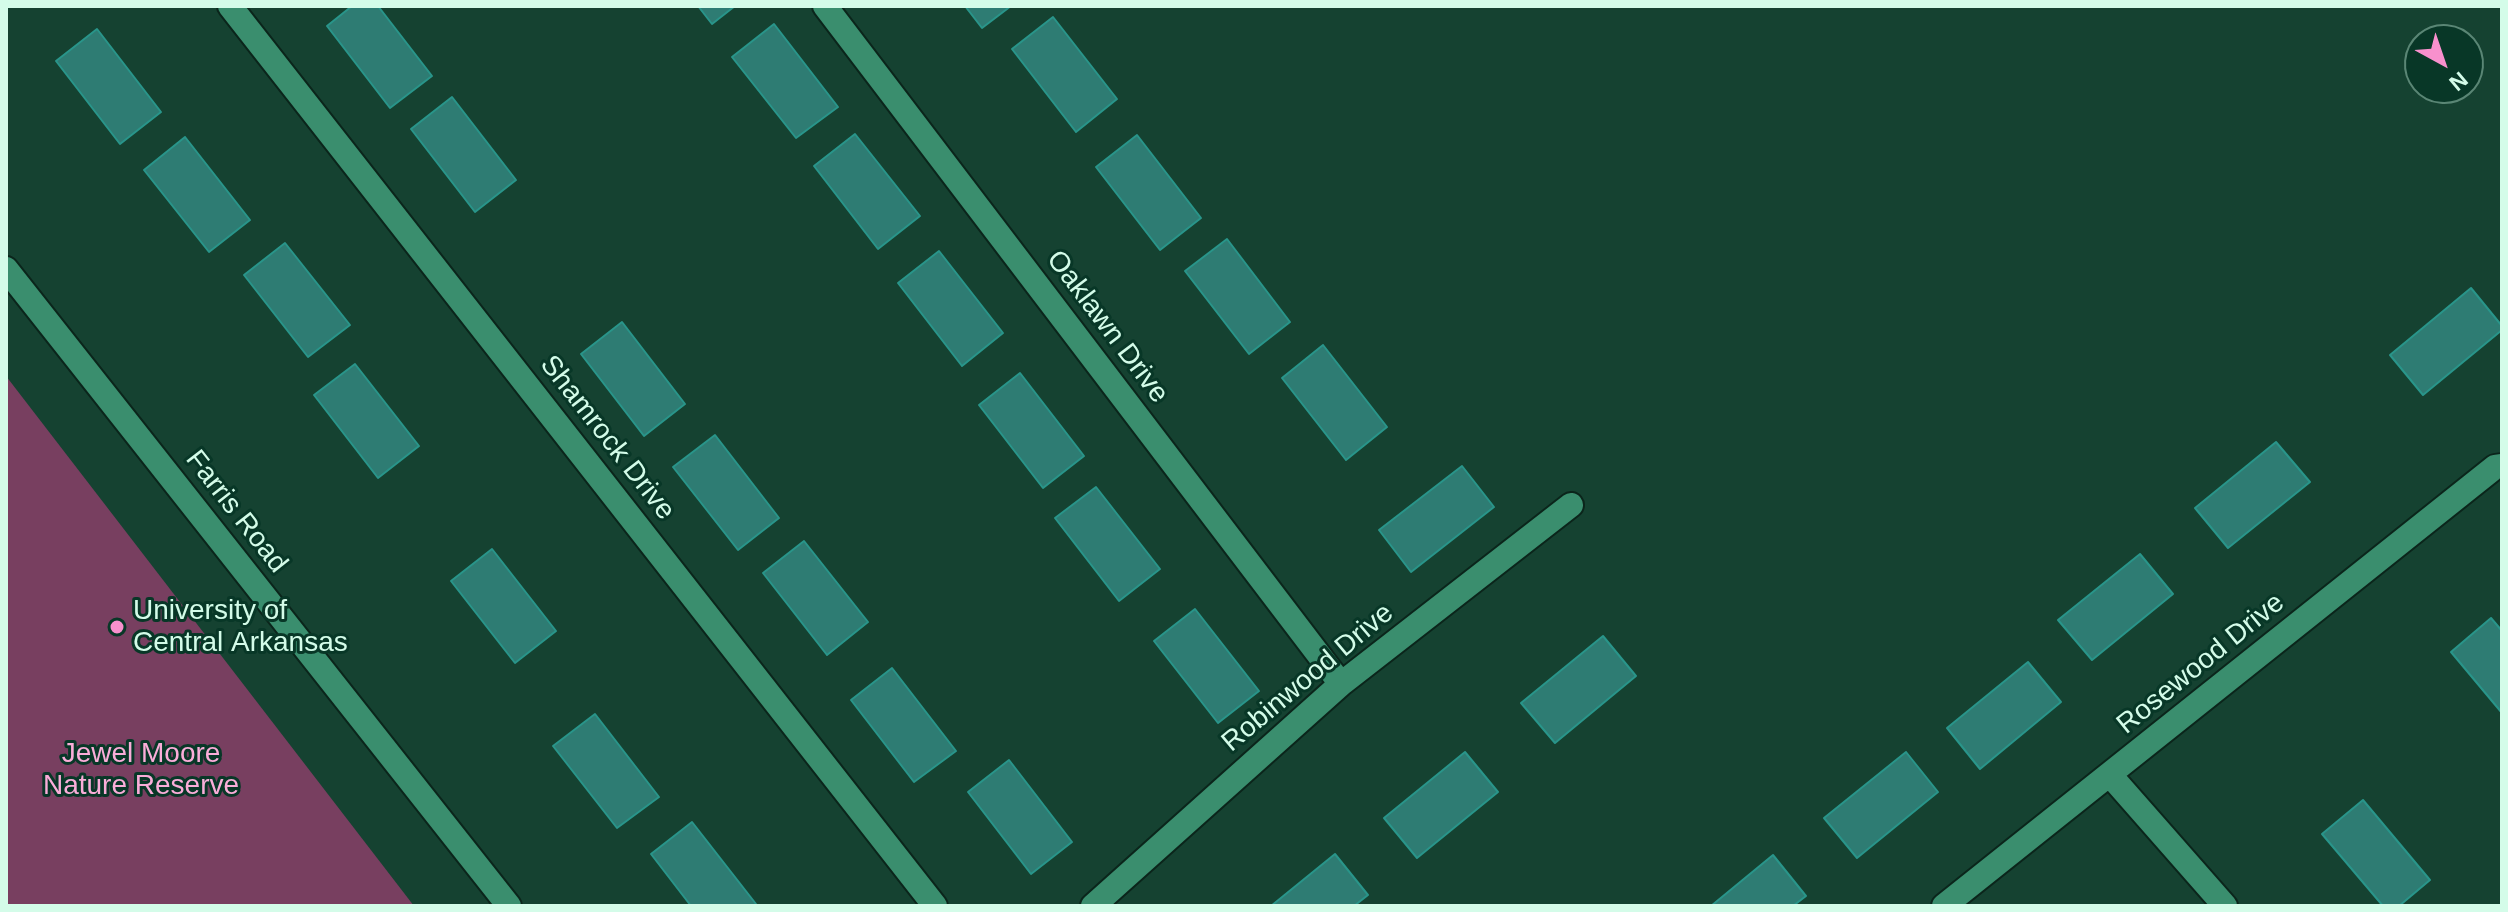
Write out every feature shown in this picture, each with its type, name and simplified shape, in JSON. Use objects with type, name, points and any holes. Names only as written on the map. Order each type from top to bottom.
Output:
[{"type":"street","name":"Shamrock Drive","points":[[230,6],[935,906]]},
{"type":"street","name":"Oaklawn Drive","points":[[825,6],[1341,684]]},
{"type":"street","name":"Farris Road","points":[[6,269],[509,906]]},
{"type":"street","name":"Rosewood Drive","points":[[1944,906],[2498,467]]},
{"type":"street","name":"Robinwood Drive","points":[[1093,906],[1341,684],[1571,505]]},
{"type":"street","points":[[2110,775],[2225,906]]},
{"type":"green space","name":"Jewel Moore Nature Reserve","points":[[6,376],[414,906],[6,906]]},
{"type":"building","points":[[352,6],[378,6],[432,76],[390,108],[327,26]]},
{"type":"building","points":[[698,6],[735,6],[712,24]]},
{"type":"building","points":[[965,6],[1011,6],[982,28]]},
{"type":"building","points":[[1053,17],[1117,99],[1076,132],[1012,49]]},
{"type":"building","points":[[774,24],[838,107],[796,138],[732,57]]},
{"type":"building","points":[[97,29],[161,112],[120,144],[56,61]]},
{"type":"building","points":[[452,97],[516,180],[475,212],[411,129]]},
{"type":"building","points":[[855,134],[920,216],[878,249],[814,166]]},
{"type":"building","points":[[1137,135],[1201,218],[1160,250],[1096,167]]},
{"type":"building","points":[[185,137],[250,220],[209,252],[144,170]]},
{"type":"building","points":[[1227,239],[1290,322],[1249,354],[1185,271]]},
{"type":"building","points":[[285,243],[350,325],[308,357],[244,275]]},
{"type":"building","points":[[939,251],[1003,333],[962,366],[898,283]]},
{"type":"building","points":[[2471,288],[2502,330],[2423,395],[2390,355]]},
{"type":"building","points":[[622,322],[685,404],[644,436],[581,354]]},
{"type":"building","points":[[1323,345],[1387,427],[1346,460],[1282,378]]},
{"type":"building","points":[[355,364],[419,446],[378,478],[314,395]]},
{"type":"building","points":[[1020,373],[1084,456],[1043,488],[979,405]]},
{"type":"building","points":[[715,435],[779,518],[738,550],[673,467]]},
{"type":"building","points":[[2276,442],[2310,482],[2228,548],[2195,508]]},
{"type":"building","points":[[1462,466],[1494,507],[1411,572],[1379,530]]},
{"type":"building","points":[[1096,487],[1160,569],[1119,601],[1055,518]]},
{"type":"building","points":[[804,541],[868,622],[827,655],[763,573]]},
{"type":"building","points":[[492,549],[556,631],[515,663],[451,581]]},
{"type":"building","points":[[2140,554],[2173,594],[2092,660],[2058,620]]},
{"type":"building","points":[[1195,609],[1259,691],[1218,723],[1154,641]]},
{"type":"building","points":[[2491,618],[2502,631],[2502,713],[2451,652]]},
{"type":"building","points":[[1603,636],[1636,676],[1555,743],[1521,703]]},
{"type":"building","points":[[2028,662],[2061,702],[1980,769],[1947,728]]},
{"type":"building","points":[[892,668],[956,751],[914,782],[851,700]]},
{"type":"building","points":[[595,714],[659,797],[617,828],[553,746]]},
{"type":"building","points":[[1465,752],[1498,792],[1417,858],[1384,818]]},
{"type":"building","points":[[1906,752],[1938,792],[1857,858],[1824,818]]},
{"type":"building","points":[[1009,760],[1072,842],[1031,874],[968,792]]},
{"type":"building","points":[[2363,800],[2430,880],[2399,906],[2383,906],[2322,834]]},
{"type":"building","points":[[692,822],[756,904],[754,906],[691,906],[651,854]]},
{"type":"building","points":[[1335,854],[1368,895],[1354,906],[1271,906]]},
{"type":"building","points":[[1773,855],[1806,896],[1793,906],[1711,906]]},
{"type":"place","name":"University of Central Arkansas","points":[[117,627]]}]
